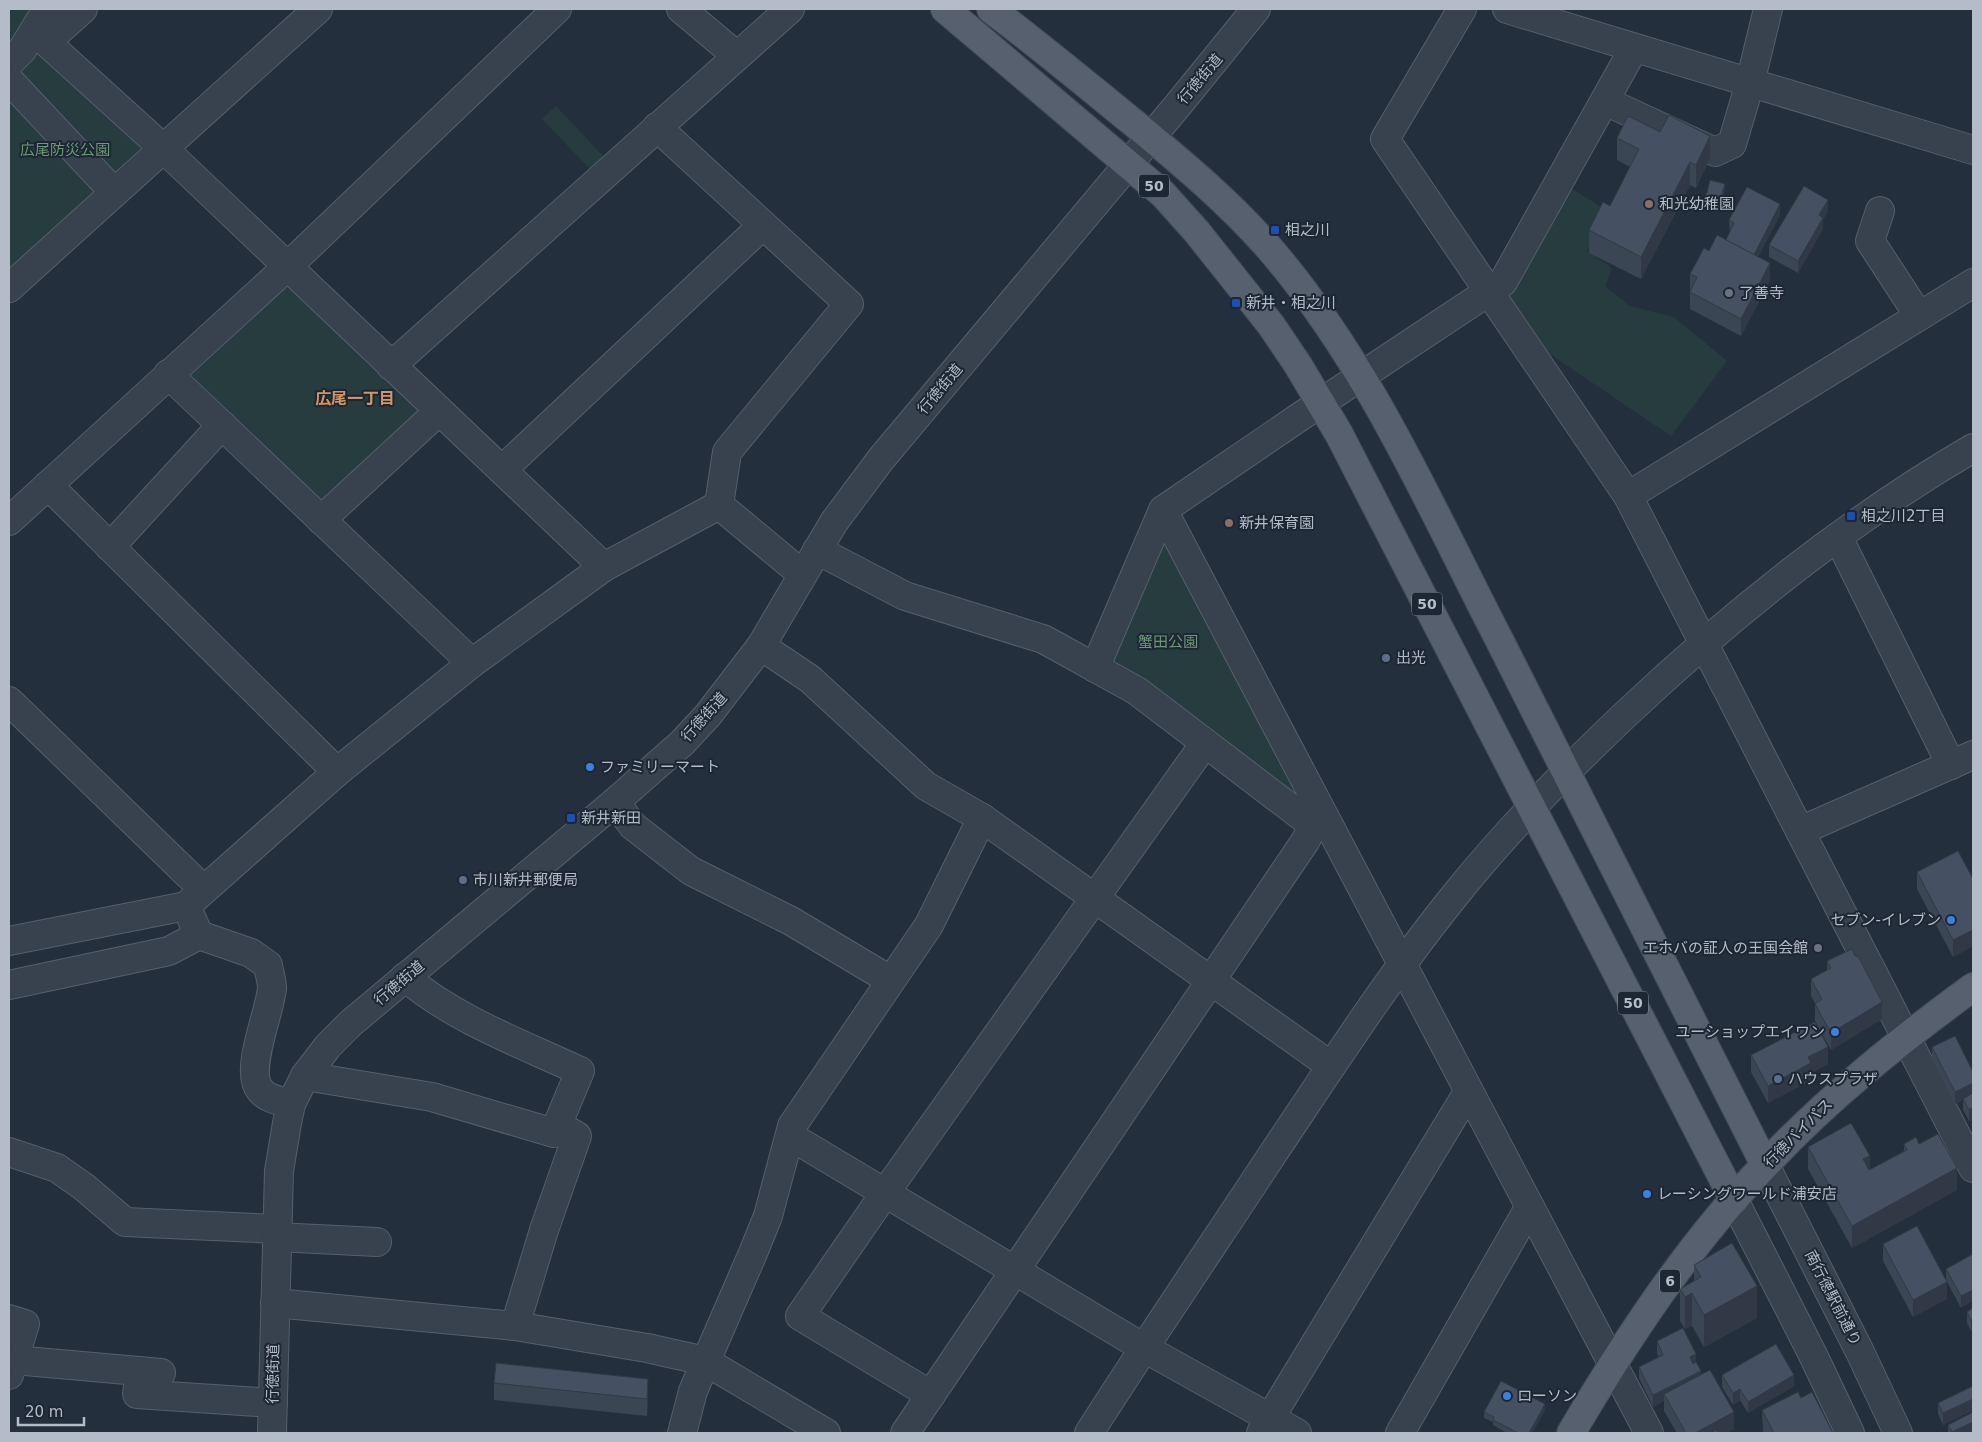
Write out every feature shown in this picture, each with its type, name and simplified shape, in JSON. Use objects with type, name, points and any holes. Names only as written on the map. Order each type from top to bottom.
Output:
[{"type":"main road","name":"50","points":[[945,9],[1163,194],[1223,263],[1271,325],[1321,402],[1344,443],[1734,1200]]},
{"type":"main road","name":"50","points":[[991,9],[1047,51],[1190,170],[1268,247],[1299,285],[1361,377],[1388,422],[1765,1165]]},
{"type":"main road","name":"行徳バイパス","points":[[1571,1433],[1644,1315],[1734,1200],[1765,1165],[1823,1107],[1905,1037],[1973,987]]},
{"type":"street","points":[[9,63],[22,50],[47,9]]},
{"type":"street","points":[[83,9],[46,42],[164,149],[604,567]]},
{"type":"street","points":[[9,288],[318,9]]},
{"type":"street","points":[[9,521],[288,266],[557,9]]},
{"type":"street","points":[[681,9],[737,56]]},
{"type":"street","points":[[391,366],[790,9]]},
{"type":"street","name":"行徳街道","points":[[272,1433],[279,1171],[292,1104],[305,1076],[328,1046],[351,1023],[615,802],[682,743],[728,690],[761,646],[834,522],[881,459],[1129,164],[1256,9]]},
{"type":"street","points":[[1462,9],[1385,139],[1628,496],[1973,1168]]},
{"type":"street","points":[[1507,9],[1973,150]]},
{"type":"street","points":[[1605,101],[1715,152],[1732,144],[1750,83],[1768,9]]},
{"type":"street","points":[[1095,668],[1163,510],[1321,402],[1503,282],[1634,48]]},
{"type":"street","points":[[9,80],[114,192]]},
{"type":"street","points":[[657,127],[849,304],[727,452],[719,505]]},
{"type":"street","points":[[1880,211],[1870,241],[1919,316]]},
{"type":"street","points":[[502,470],[763,225]]},
{"type":"street","points":[[1628,496],[1973,283]]},
{"type":"street","points":[[168,374],[472,664]]},
{"type":"street","points":[[321,520],[439,411]]},
{"type":"street","points":[[110,547],[222,425]]},
{"type":"street","points":[[1088,1433],[1331,1066],[1401,965],[1453,898],[1532,807],[1566,770],[1704,643],[1838,537],[1893,499],[1970,459]]},
{"type":"street","points":[[48,486],[337,772]]},
{"type":"street","points":[[10,940],[194,898],[337,772],[472,664],[604,567],[719,505]]},
{"type":"street","points":[[719,505],[802,574]]},
{"type":"street","points":[[1163,510],[1319,822],[1401,965],[1649,1433]]},
{"type":"street","points":[[1800,831],[1962,760],[1838,537]]},
{"type":"street","points":[[817,550],[905,596],[1043,638],[1137,691],[1205,743],[1319,822]]},
{"type":"street","points":[[761,646],[810,679],[926,786],[982,818],[1331,1066]]},
{"type":"street","points":[[9,701],[194,898],[198,935]]},
{"type":"street","points":[[931,1395],[800,1316],[884,1192],[1205,743]]},
{"type":"street","points":[[615,802],[633,826],[691,871],[791,921],[890,980]]},
{"type":"street","points":[[682,1433],[693,1391],[768,1216],[792,1126],[929,924],[982,818]]},
{"type":"street","points":[[906,1433],[1319,822]]},
{"type":"street","points":[[9,984],[170,951],[198,935],[251,953],[268,965],[272,986],[256,1060],[255,1078],[259,1089],[265,1095],[292,1104]]},
{"type":"street","points":[[305,1076],[432,1097],[554,1133],[580,1071],[458,1014],[426,995],[405,978]]},
{"type":"street","points":[[1266,1426],[1468,1092]]},
{"type":"street","points":[[515,1326],[544,1230],[577,1136],[558,1125]]},
{"type":"street","points":[[790,1136],[1144,1348],[1266,1426],[1297,1433]]},
{"type":"street","points":[[9,1152],[57,1168],[84,1187],[125,1222],[377,1242]]},
{"type":"street","name":"南行徳駅前通り","points":[[1765,1165],[1860,1352],[1898,1433]]},
{"type":"street","points":[[1734,1200],[1813,1355],[1850,1433]]},
{"type":"street","points":[[1400,1433],[1529,1208]]},
{"type":"street","points":[[275,1303],[515,1326],[647,1348],[705,1361],[826,1433]]},
{"type":"street","points":[[9,1320],[25,1324],[11,1367],[150,1372],[137,1394],[273,1403]]},
{"type":"green space","name":"広尾防災公園","points":[[9,9],[70,9],[32,44],[141,144],[141,157],[9,274]]},
{"type":"green space","points":[[556,106],[605,158],[592,171],[542,119]]},
{"type":"green space","points":[[1571,188],[1606,210],[1587,251],[1612,268],[1605,286],[1630,306],[1674,317],[1727,361],[1671,436],[1538,346],[1507,299],[1508,292]]},
{"type":"green space","points":[[284,288],[293,289],[419,408],[417,419],[326,502],[315,501],[190,380],[191,371]]},
{"type":"green space","name":"蟹田公園","points":[[1159,543],[1170,544],[1297,786],[1289,793],[1114,667],[1112,655]]},
{"type":"building","points":[[1669,115],[1710,136],[1696,165],[1690,162],[1641,257],[1589,230],[1603,202],[1610,206],[1639,149],[1617,138],[1628,116],[1660,132]]},
{"type":"building","points":[[1710,180],[1725,184],[1720,200],[1706,196]]},
{"type":"building","points":[[1804,186],[1828,200],[1819,215],[1823,218],[1798,261],[1769,245]]},
{"type":"building","points":[[1747,187],[1780,204],[1754,255],[1726,240],[1734,223],[1729,220]]},
{"type":"building","name":"了善寺","points":[[1717,235],[1770,263],[1741,319],[1690,292],[1697,277],[1690,274],[1704,248],[1709,251]]},
{"type":"building","points":[[1958,851],[1973,879],[1973,930],[1953,940],[1917,872]]},
{"type":"building","points":[[1852,949],[1855,956],[1858,956],[1882,1002],[1831,1033],[1815,1004],[1822,999],[1811,979],[1831,968],[1827,961]]},
{"type":"building","points":[[1815,1022],[1828,1047],[1808,1057],[1811,1063],[1768,1086],[1751,1055]]},
{"type":"building","points":[[1955,1036],[1973,1072],[1973,1083],[1955,1092],[1932,1047]]},
{"type":"building","points":[[1973,1093],[1973,1107],[1969,1110],[1963,1099]]},
{"type":"building","points":[[1851,1123],[1870,1156],[1863,1159],[1869,1170],[1907,1150],[1904,1144],[1916,1137],[1919,1144],[1938,1134],[1957,1168],[1852,1226],[1808,1147]]},
{"type":"building","points":[[1917,1226],[1947,1282],[1913,1300],[1883,1244]]},
{"type":"building","points":[[1732,1243],[1757,1286],[1704,1315],[1692,1293],[1685,1297],[1680,1289],[1701,1277],[1694,1265]]},
{"type":"building","points":[[1973,1254],[1973,1290],[1961,1296],[1946,1269]]},
{"type":"building","points":[[1973,1308],[1973,1318],[1971,1320],[1967,1312]]},
{"type":"building","points":[[1683,1328],[1696,1354],[1690,1357],[1693,1364],[1696,1362],[1701,1371],[1653,1395],[1639,1367],[1663,1355],[1657,1341]]},
{"type":"building","points":[[1776,1344],[1794,1375],[1748,1402],[1740,1389],[1733,1393],[1722,1375]]},
{"type":"building","points":[[496,1363],[648,1379],[647,1399],[494,1383]]},
{"type":"building","points":[[1710,1370],[1734,1412],[1695,1433],[1686,1433],[1664,1394]]},
{"type":"building","name":"ローソン","points":[[1501,1381],[1545,1404],[1529,1433],[1518,1433],[1493,1420],[1494,1417],[1484,1412]]},
{"type":"building","points":[[1973,1386],[1973,1399],[1943,1413],[1938,1403]]},
{"type":"building","points":[[1798,1392],[1801,1398],[1812,1392],[1833,1433],[1774,1433],[1762,1410]]},
{"type":"building","points":[[1973,1412],[1973,1422],[1952,1432],[1948,1425]]},
{"type":"place","name":"和光幼稚園","points":[[1649,204]]},
{"type":"place","name":"相之川","points":[[1275,230]]},
{"type":"place","name":"了善寺","points":[[1729,293]]},
{"type":"place","name":"新井・相之川","points":[[1236,303]]},
{"type":"place","name":"相之川2丁目","points":[[1851,516]]},
{"type":"place","name":"新井保育園","points":[[1229,523]]},
{"type":"place","name":"出光","points":[[1386,658]]},
{"type":"place","name":"ファミリーマート","points":[[590,767]]},
{"type":"place","name":"新井新田","points":[[571,818]]},
{"type":"place","name":"市川新井郵便局","points":[[463,880]]},
{"type":"place","name":"セブン-イレブン","points":[[1951,920]]},
{"type":"place","name":"エホバの証人の王国会館","points":[[1818,948]]},
{"type":"place","name":"ユーショップエイワン","points":[[1835,1032]]},
{"type":"place","name":"ハウスプラザ","points":[[1778,1079]]},
{"type":"place","name":"レーシングワールド浦安店","points":[[1647,1194]]},
{"type":"place","name":"ローソン","points":[[1507,1396]]},
{"type":"district","name":"広尾一丁目","points":[[355,398]]}]
